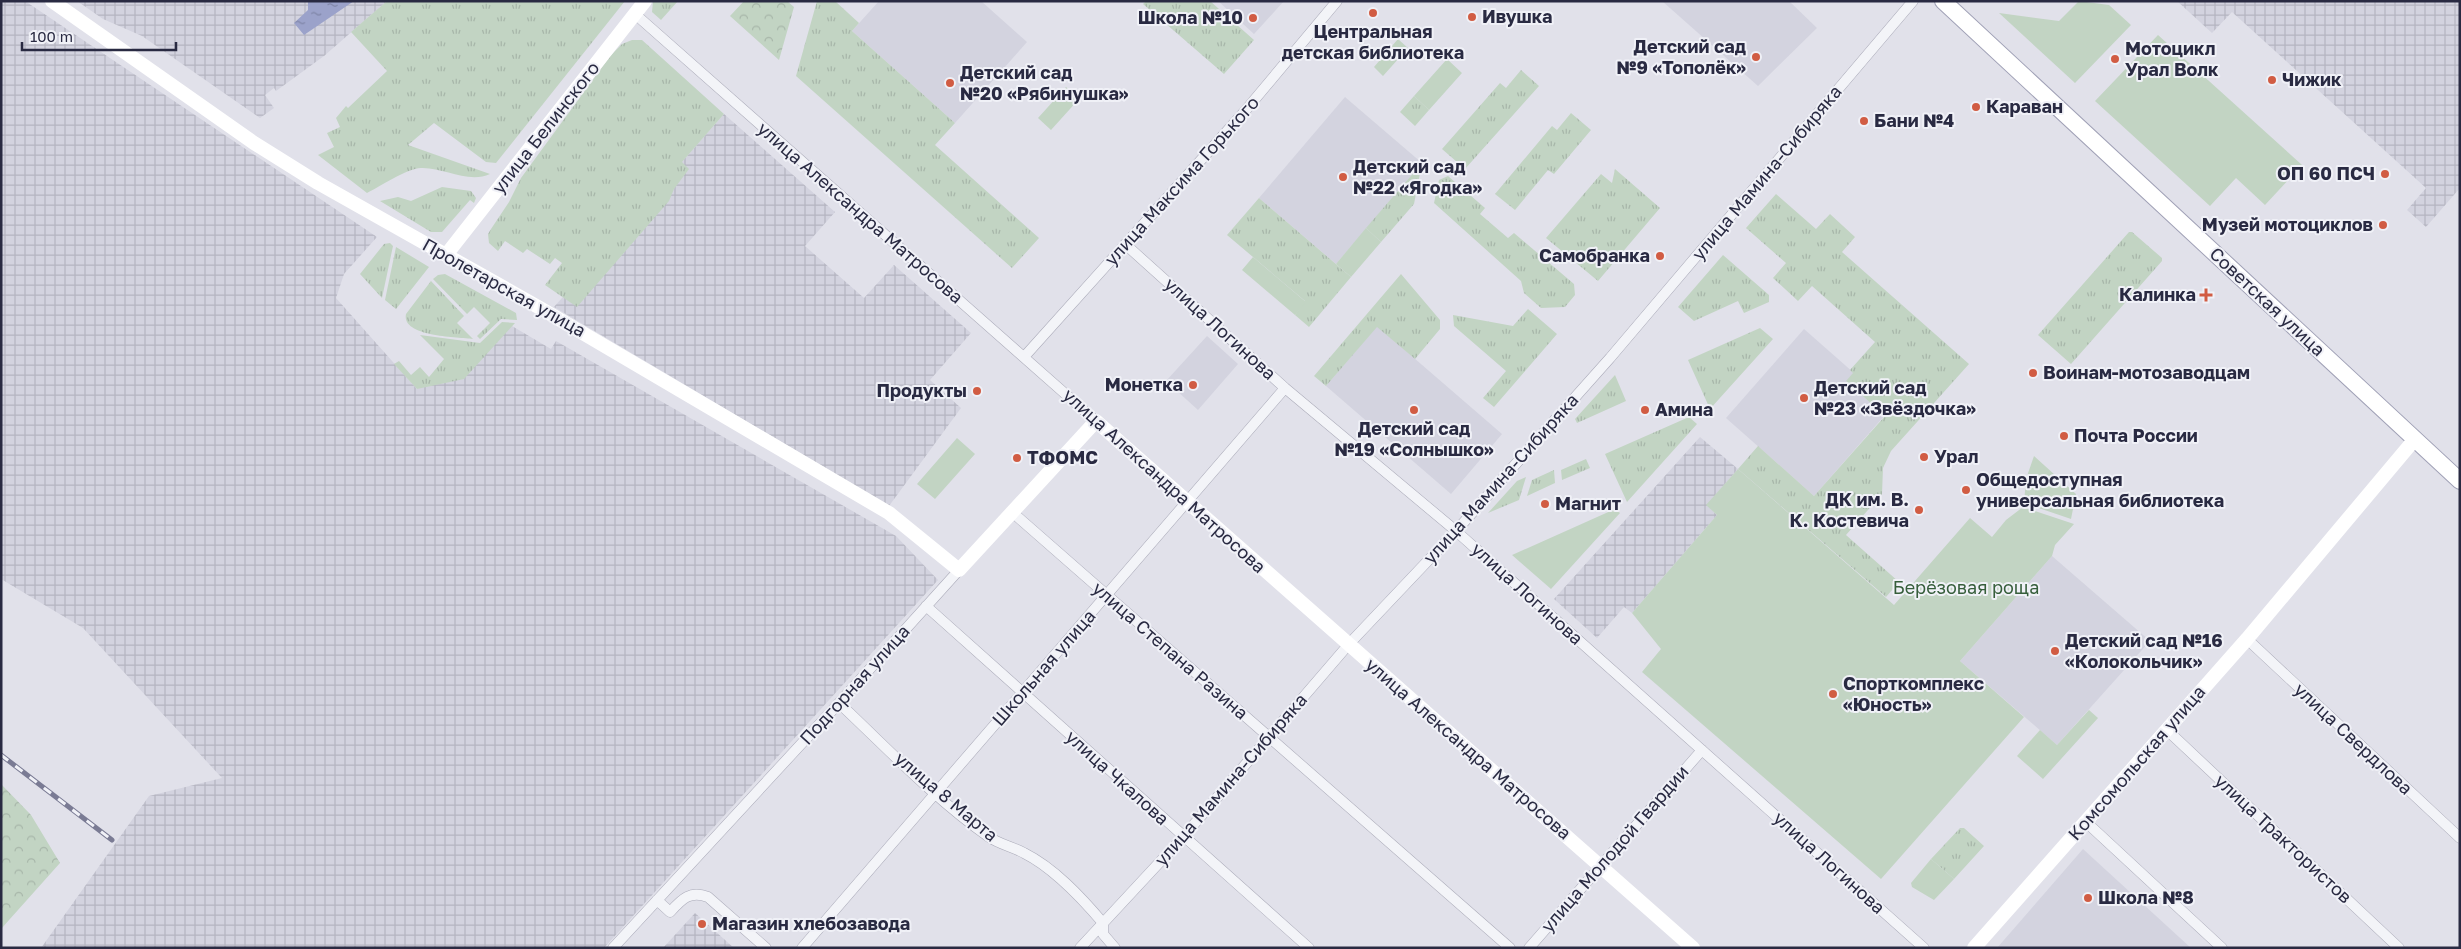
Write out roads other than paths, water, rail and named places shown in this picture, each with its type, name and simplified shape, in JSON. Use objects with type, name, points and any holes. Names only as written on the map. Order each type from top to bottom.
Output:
[{"type":"main road","name":"Советская улица","points":[[1943,1],[2460,481]]},
{"type":"street","name":"Пролетарская улица","points":[[52,1],[254,144],[318,183],[548,312],[889,513],[959,570]]},
{"type":"street","name":"улица Белинского","points":[[446,255],[645,1]]},
{"type":"street","name":"улица Максима Горького","points":[[1024,357],[1245,111],[1337,1]]},
{"type":"street","name":"улица Мамина-Сибиряка","points":[[1080,948],[1183,838],[1270,739],[1349,644],[1456,531],[1616,350],[1913,1]]},
{"type":"street","name":"улица Александра Матросова","points":[[635,14],[1693,948]]},
{"type":"street","name":"улица Логинова","points":[[1125,244],[1285,388],[1456,531],[1924,948]]},
{"type":"street","name":"Школьная улица","points":[[802,948],[934,792],[1107,596],[1285,388]]},
{"type":"street","name":"Подгорная улица","points":[[613,948],[1096,421]]},
{"type":"street","name":"Комсомольская улица","points":[[1974,948],[2247,640],[2415,439]]},
{"type":"street","name":"улица Степана Разина","points":[[1012,512],[1510,948]]},
{"type":"street","name":"улица Чкалова","points":[[926,606],[1183,838],[1309,948]]},
{"type":"street","name":"улица Свердлова","points":[[2247,640],[2460,838]]},
{"type":"street","name":"улица 8 Марта","points":[[839,703],[934,792],[991,838],[1025,853],[1056,876],[1088,905],[1103,923],[1102,934],[1115,948]]},
{"type":"street","name":"улица Трактористов","points":[[2167,730],[2399,948]]},
{"type":"street","name":"улица Молодой Гвардии","points":[[1529,948],[1599,865],[1702,750]]},
{"type":"street","points":[[2086,822],[2222,948]]},
{"type":"street","points":[[658,900],[670,912],[683,898],[692,894],[708,897],[766,948]]},
{"type":"water","points":[[308,1],[354,1],[304,35],[294,23],[308,10]]},
{"type":"railway","points":[[1,755],[112,840]]},
{"type":"place","name":"Центральная детская библиотека","points":[[1373,13]]},
{"type":"place","name":"Ивушка","points":[[1472,17]]},
{"type":"place","name":"Школа №10","points":[[1253,18]]},
{"type":"place","name":"Детский сад №9 «Тополёк»","points":[[1756,57]]},
{"type":"place","name":"Мотоцикл Урал Волк","points":[[2115,59]]},
{"type":"place","name":"Чижик","points":[[2272,80]]},
{"type":"place","name":"Детский сад №20 «Рябинушка»","points":[[950,83]]},
{"type":"place","name":"Караван","points":[[1976,107]]},
{"type":"place","name":"Бани №4","points":[[1864,121]]},
{"type":"place","name":"ОП 60 ПСЧ","points":[[2385,174]]},
{"type":"place","name":"Детский сад №22 «Ягодка»","points":[[1343,177]]},
{"type":"place","name":"Музей мотоциклов","points":[[2383,225]]},
{"type":"place","name":"Самобранка","points":[[1660,256]]},
{"type":"place","name":"Калинка","points":[[2206,295]]},
{"type":"place","name":"Воинам-мотозаводцам","points":[[2033,373]]},
{"type":"place","name":"Монетка","points":[[1193,385]]},
{"type":"place","name":"Продукты","points":[[977,391]]},
{"type":"place","name":"Детский сад №23 «Звёздочка»","points":[[1804,398]]},
{"type":"place","name":"Детский сад №19 «Солнышко»","points":[[1414,410]]},
{"type":"place","name":"Амина","points":[[1645,410]]},
{"type":"place","name":"Почта России","points":[[2064,436]]},
{"type":"place","name":"Урал","points":[[1924,457]]},
{"type":"place","name":"ТФОМС","points":[[1017,458]]},
{"type":"place","name":"Общедоступная универсальная библиотека","points":[[1966,490]]},
{"type":"place","name":"Магнит","points":[[1545,504]]},
{"type":"place","name":"ДК им. В. К. Костевича","points":[[1919,510]]},
{"type":"place","name":"Детский сад №16 «Колокольчик»","points":[[2055,651]]},
{"type":"place","name":"Спорткомплекс «Юность»","points":[[1833,694]]},
{"type":"place","name":"Школа №8","points":[[2088,898]]},
{"type":"place","name":"Магазин хлебозавода","points":[[702,924]]},
{"type":"park label","name":"Берёзовая роща","points":[[1966,588]]}]
